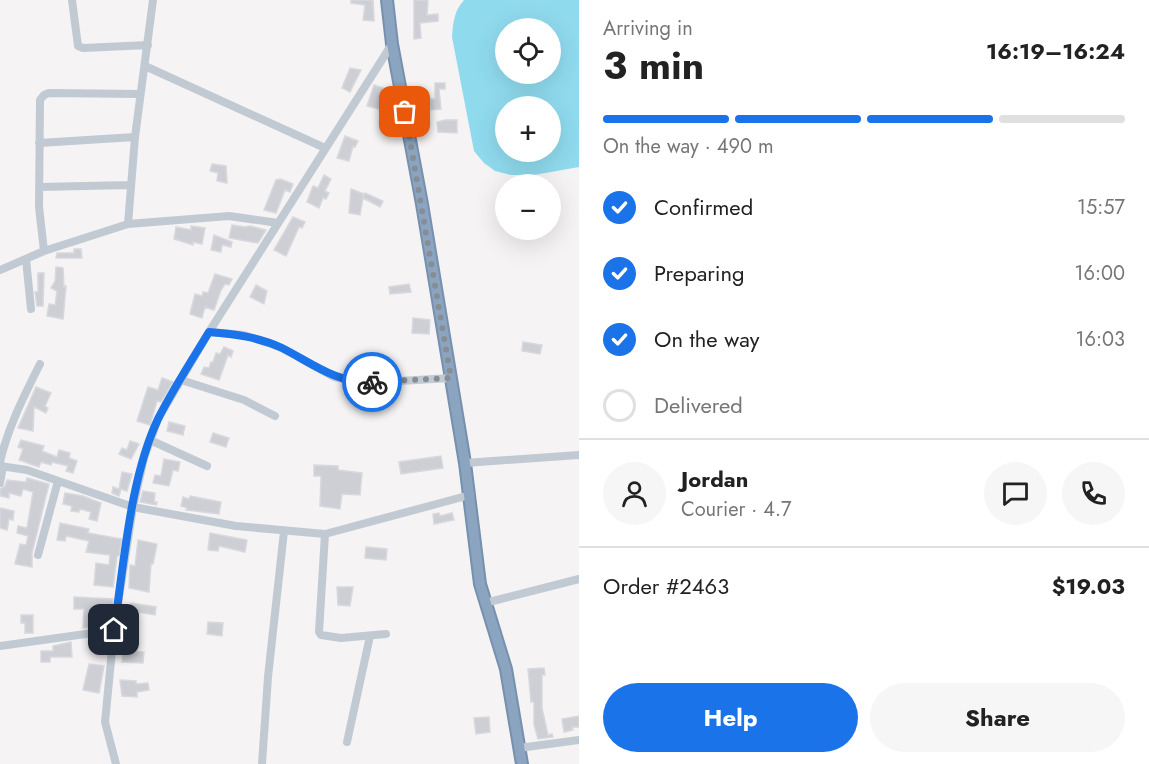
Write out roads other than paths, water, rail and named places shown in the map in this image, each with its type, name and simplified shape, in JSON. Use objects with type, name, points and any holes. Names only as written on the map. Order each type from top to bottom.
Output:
[{"type":"highway","points":[[387,0],[392,44],[465,463],[476,555],[485,603],[506,669],[522,764]]},
{"type":"street","points":[[72,0],[78,46],[83,48],[148,45]]},
{"type":"street","points":[[128,224],[135,137],[153,0]]},
{"type":"street","points":[[116,764],[105,722],[114,630],[133,507],[150,440],[158,419],[209,332],[392,44]]},
{"type":"street","points":[[145,66],[325,148]]},
{"type":"street","points":[[44,251],[39,187],[40,100],[44,94],[49,93],[140,94]]},
{"type":"street","points":[[39,143],[135,137]]},
{"type":"street","points":[[39,187],[130,185]]},
{"type":"street","points":[[0,270],[44,251],[128,224],[229,216],[278,223]]},
{"type":"street","points":[[26,259],[31,309]]},
{"type":"street","points":[[209,332],[244,335],[280,347],[334,377],[364,383],[451,378]]},
{"type":"street","points":[[0,483],[4,444],[18,408],[40,364]]},
{"type":"street","points":[[181,380],[244,400],[275,416]]},
{"type":"street","points":[[150,440],[207,466]]},
{"type":"street","points":[[465,463],[579,454]]},
{"type":"street","points":[[1,464],[27,470],[133,507],[236,526],[325,534],[470,495]]},
{"type":"street","points":[[38,555],[58,481]]},
{"type":"street","points":[[262,764],[268,677],[284,531]]},
{"type":"street","points":[[325,534],[319,632],[321,635],[341,639],[386,634]]},
{"type":"street","points":[[485,603],[579,579]]},
{"type":"street","points":[[0,646],[114,630]]},
{"type":"street","points":[[347,742],[370,636]]},
{"type":"street","points":[[519,748],[579,740]]},
{"type":"water","points":[[464,0],[579,0],[579,167],[540,174],[507,174],[495,171],[474,151],[452,37],[458,8]]}]
